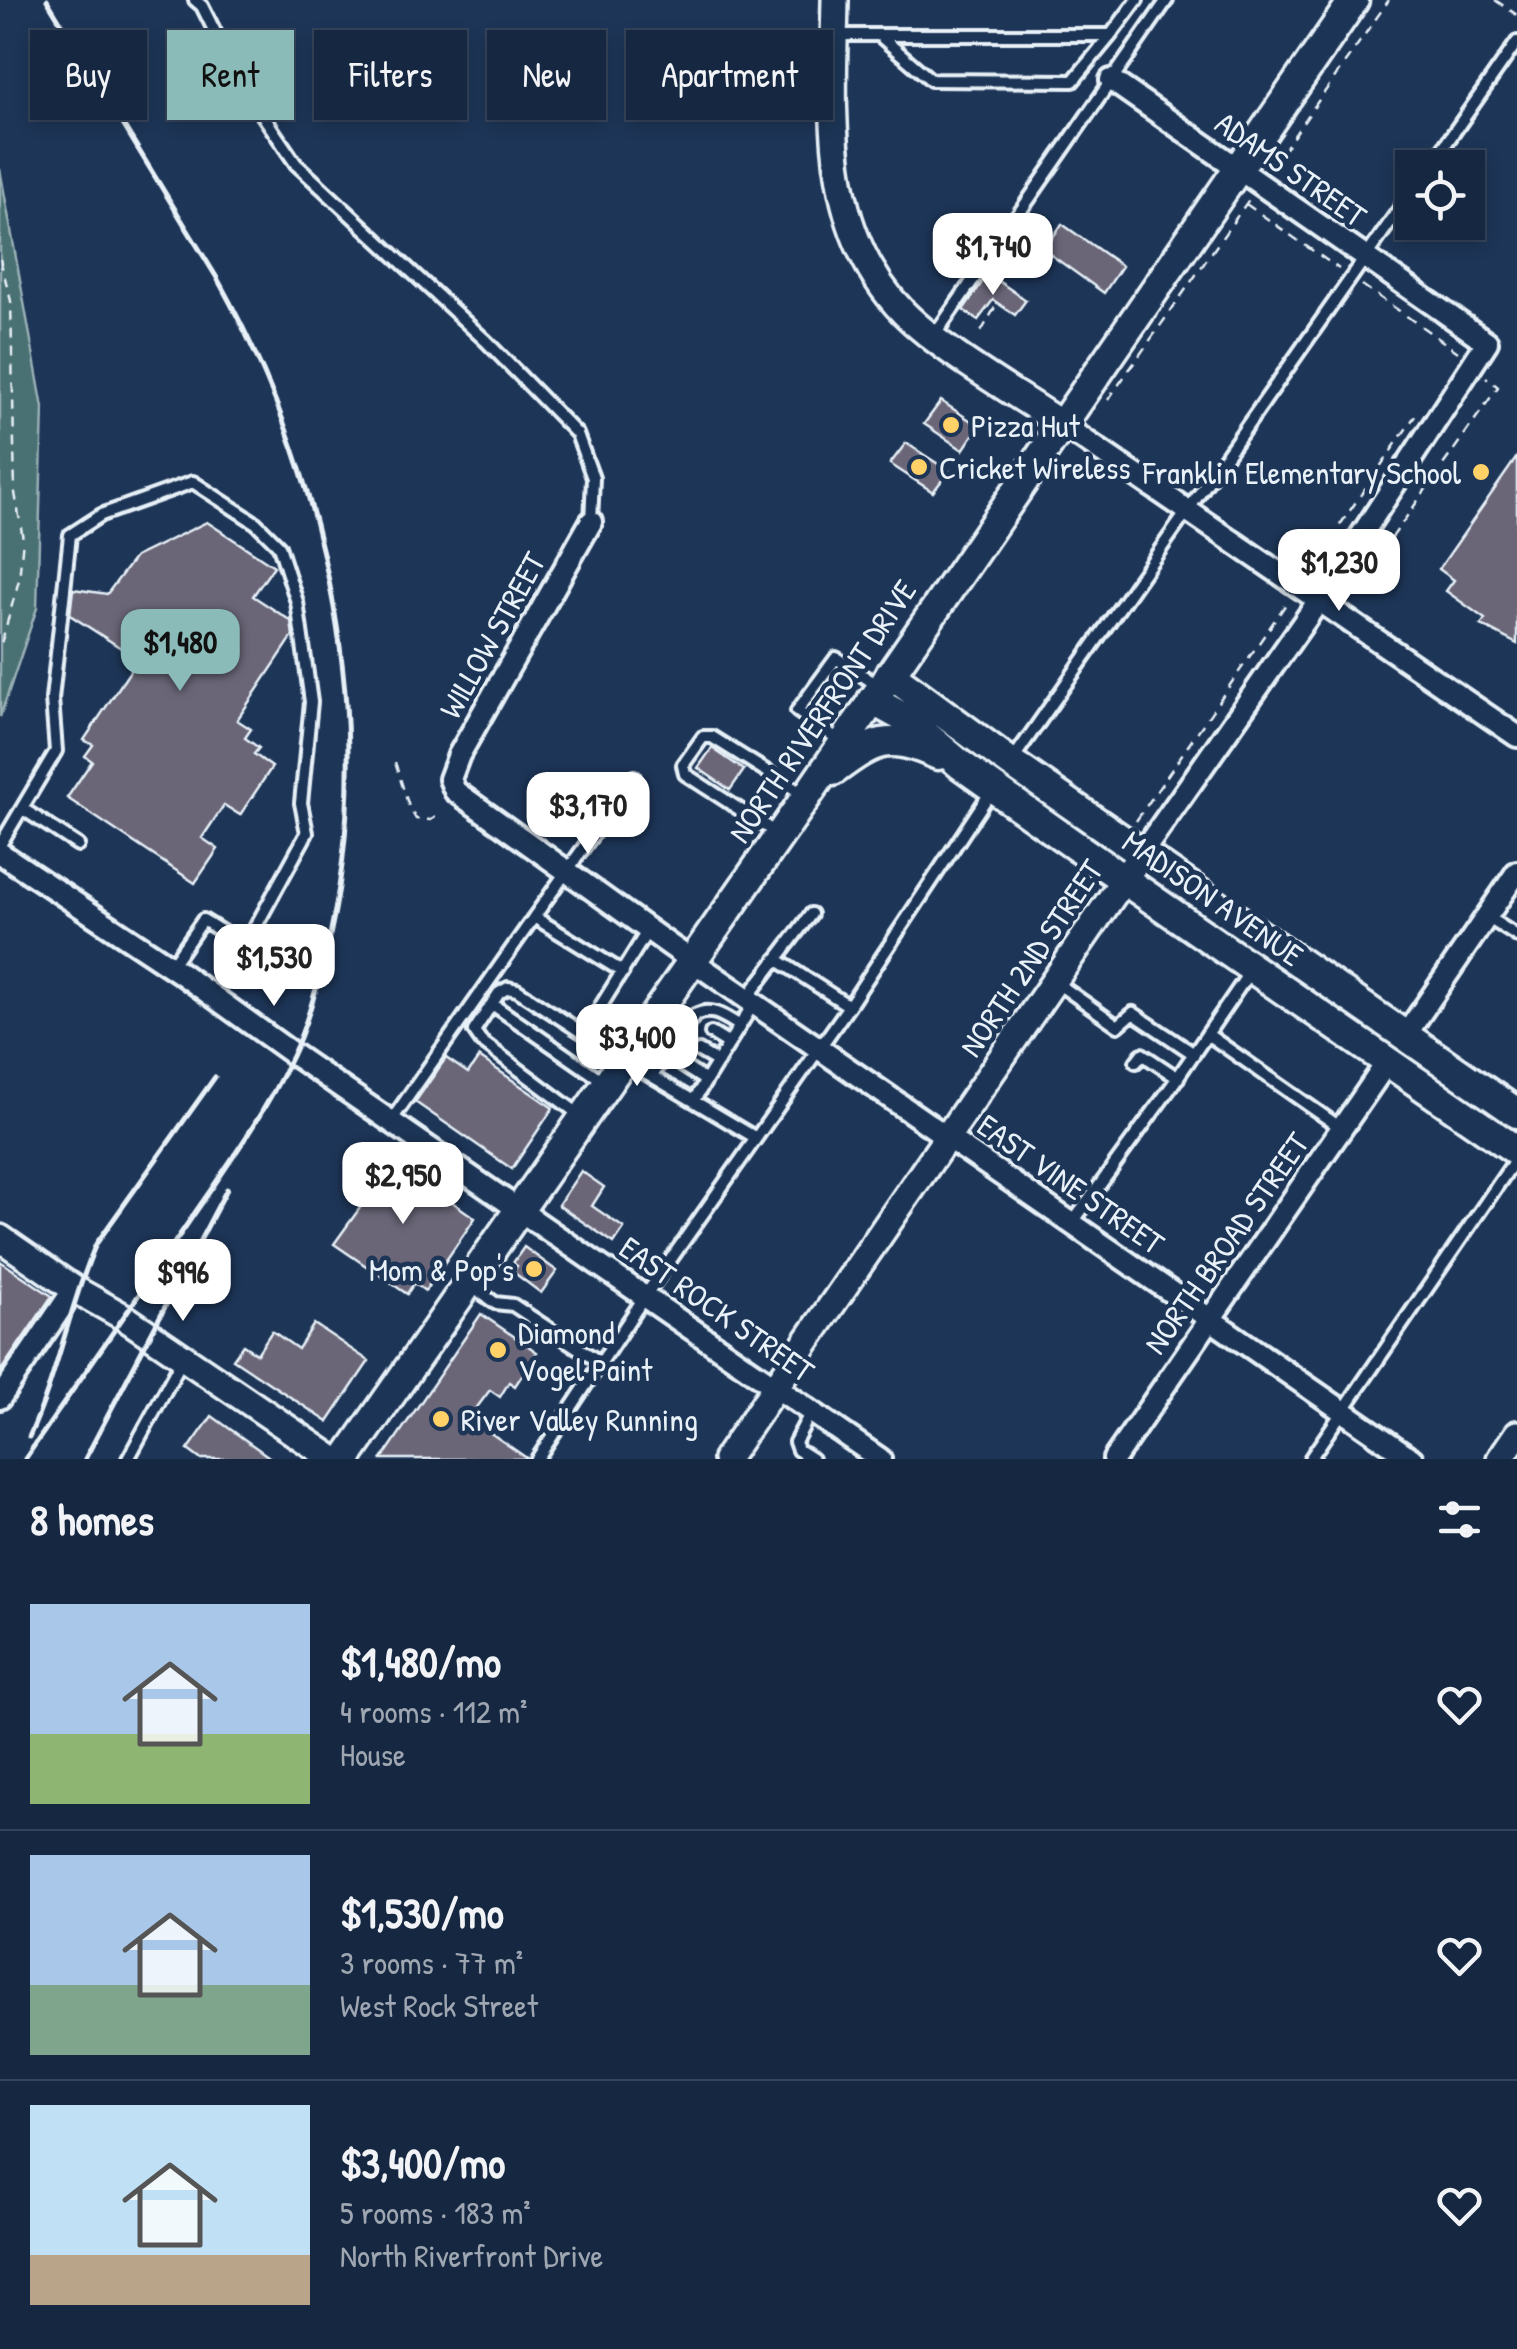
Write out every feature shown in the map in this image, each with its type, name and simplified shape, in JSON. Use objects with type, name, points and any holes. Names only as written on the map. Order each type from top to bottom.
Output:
[{"type":"main road","name":"NORTH RIVERFRONT DRIVE","points":[[346,1459],[1061,424],[1249,176],[1354,0]]},
{"type":"main road","name":"MADISON AVENUE","points":[[881,687],[1010,763],[1517,1114]]},
{"type":"main road","name":"MADISON AVENUE","points":[[881,687],[908,720],[961,765],[1517,1154]]},
{"type":"main road","points":[[810,792],[862,750],[882,741],[905,742],[961,765]]},
{"type":"street","points":[[835,0],[834,160],[846,211],[868,263],[905,314],[933,337],[1517,736]]},
{"type":"street","name":"ADAMS STREET","points":[[1111,80],[1487,342]]},
{"type":"street","name":"NORTH 2ND STREET","points":[[726,1459],[1320,599],[1487,342]]},
{"type":"street","name":"WILLOW STREET","points":[[450,779],[459,755],[591,522]]},
{"type":"street","name":"EAST VINE STREET","points":[[450,779],[464,799],[648,930],[1412,1459]]},
{"type":"street","name":"EAST ROCK STREET","points":[[2,856],[171,966],[880,1459]]},
{"type":"street","points":[[1405,1036],[1517,872]]},
{"type":"street","name":"NORTH BROAD STREET","points":[[1114,1459],[1388,1061]]},
{"type":"street","points":[[0,1238],[333,1459]]},
{"type":"street","points":[[0,1398],[74,1289]]},
{"type":"street","points":[[1500,1459],[1517,1434]]},
{"type":"lane","points":[[195,0],[202,6],[240,82],[296,164],[486,342],[577,434],[593,478],[591,522]]},
{"type":"lane","points":[[879,36],[932,80],[1072,81],[1137,0]]},
{"type":"lane","points":[[933,337],[1167,0]]},
{"type":"lane","points":[[834,35],[1110,35]]},
{"type":"lane","points":[[1442,150],[1517,42]]},
{"type":"lane","points":[[1010,763],[1395,216]]},
{"type":"lane","points":[[2,856],[56,751],[52,698],[70,535],[101,515],[192,482],[256,523],[278,546],[297,602],[311,702],[300,803],[306,833],[245,946],[203,920],[171,966]]},
{"type":"lane","points":[[843,743],[797,711],[836,658],[881,687]]},
{"type":"lane","points":[[779,836],[685,774],[683,765],[703,736],[712,737],[810,792]]},
{"type":"lane","points":[[391,1121],[634,777]]},
{"type":"lane","points":[[537,1459],[645,1296],[849,1006],[993,788]]},
{"type":"lane","points":[[23,809],[78,845]]},
{"type":"lane","points":[[694,1100],[776,959],[811,914]]},
{"type":"lane","points":[[534,917],[622,972]]},
{"type":"lane","points":[[1487,917],[1517,936]]},
{"type":"lane","points":[[584,1033],[648,930]]},
{"type":"lane","points":[[776,959],[849,1006]]},
{"type":"lane","points":[[1072,1222],[1178,1078],[1252,968]]},
{"type":"lane","points":[[1054,981],[1118,1026],[1132,1013],[1194,1054]]},
{"type":"lane","points":[[583,1117],[481,1041],[474,1030],[499,994],[508,988],[756,1138]]},
{"type":"lane","points":[[492,1004],[606,1084]]},
{"type":"lane","points":[[653,1074],[702,1011],[718,1013],[740,1026]]},
{"type":"lane","points":[[711,1033],[728,1044]]},
{"type":"lane","points":[[1207,1034],[1342,1128]]},
{"type":"lane","points":[[699,1051],[718,1062]]},
{"type":"lane","points":[[1136,1062],[1142,1054],[1178,1078]]},
{"type":"lane","points":[[666,1055],[706,1081]]},
{"type":"lane","points":[[1310,1459],[1517,1154]]},
{"type":"lane","points":[[467,1283],[495,1304],[513,1306],[600,1363]]},
{"type":"lane","points":[[128,1459],[184,1357]]},
{"type":"lane","points":[[812,1412],[794,1442],[798,1450],[812,1459]]},
{"type":"path","points":[[1105,404],[1246,204],[1249,176],[1389,0]]},
{"type":"path","points":[[1495,0],[1517,15]]},
{"type":"path","points":[[1246,204],[1472,364],[1498,387],[1340,613]]},
{"type":"path","points":[[0,259],[11,301],[16,493],[23,540],[18,580],[0,648]]},
{"type":"path","points":[[980,332],[998,302]]},
{"type":"path","points":[[980,318],[985,322]]},
{"type":"path","points":[[396,762],[416,819],[430,820],[442,812]]},
{"type":"green space","points":[[0,169],[43,408],[37,608],[0,717]]},
{"type":"building","points":[[1062,224],[1122,266],[1104,293],[1044,250]]},
{"type":"building","points":[[988,274],[1026,300],[1015,315],[993,300],[978,320],[963,310]]},
{"type":"building","name":"Pizza Hut","points":[[941,401],[979,426],[963,450],[924,424]]},
{"type":"building","name":"Cricket Wireless","points":[[906,443],[949,471],[933,492],[890,464]]},
{"type":"building","points":[[1517,457],[1517,644],[1481,625],[1485,619],[1446,591],[1454,580],[1439,569]]},
{"type":"building","points":[[207,522],[274,566],[253,596],[291,621],[293,636],[237,720],[251,729],[245,738],[259,748],[254,754],[272,767],[240,815],[224,805],[202,838],[218,849],[195,883],[67,798],[92,761],[85,756],[93,745],[84,740],[138,659],[70,615],[73,589],[107,594],[135,557]]},
{"type":"building","points":[[712,748],[744,770],[730,790],[698,768]]},
{"type":"building","points":[[479,1057],[553,1108],[512,1169],[415,1102],[446,1058],[468,1073]]},
{"type":"building","points":[[378,1150],[475,1218],[425,1291],[414,1283],[407,1294],[334,1244],[375,1187],[360,1176]]},
{"type":"building","points":[[581,1171],[604,1187],[592,1206],[624,1228],[614,1243],[558,1205]]},
{"type":"building","name":"Mom & Pop's","points":[[524,1247],[557,1271],[541,1293],[513,1272],[517,1266],[513,1263]]},
{"type":"building","points":[[0,1261],[52,1296],[0,1372]]},
{"type":"building","points":[[481,1314],[537,1352],[515,1386],[509,1382],[500,1397],[490,1390],[469,1418],[528,1459],[382,1459]]},
{"type":"building","points":[[314,1324],[369,1361],[328,1422],[233,1359],[243,1345],[257,1354],[272,1331],[298,1349]]},
{"type":"building","points":[[212,1416],[272,1459],[200,1459],[188,1450]]},
{"type":"railway","points":[[25,1459],[230,1162],[292,1056],[325,956],[341,870],[348,783],[345,695],[334,608],[315,521],[289,437],[256,355],[217,278],[47,0]]},
{"type":"railway","points":[[29,1437],[96,1244],[215,1077]]},
{"type":"railway","points":[[85,1459],[227,1189]]},
{"type":"place","name":"Pizza Hut","points":[[951,425]]},
{"type":"place","name":"Cricket Wireless","points":[[919,467]]},
{"type":"place","name":"Franklin Elementary School","points":[[1481,472]]},
{"type":"place","name":"Mom & Pop's","points":[[534,1269]]},
{"type":"place","name":"Diamond Vogel Paint","points":[[498,1350]]},
{"type":"place","name":"River Valley Running","points":[[441,1419]]}]
